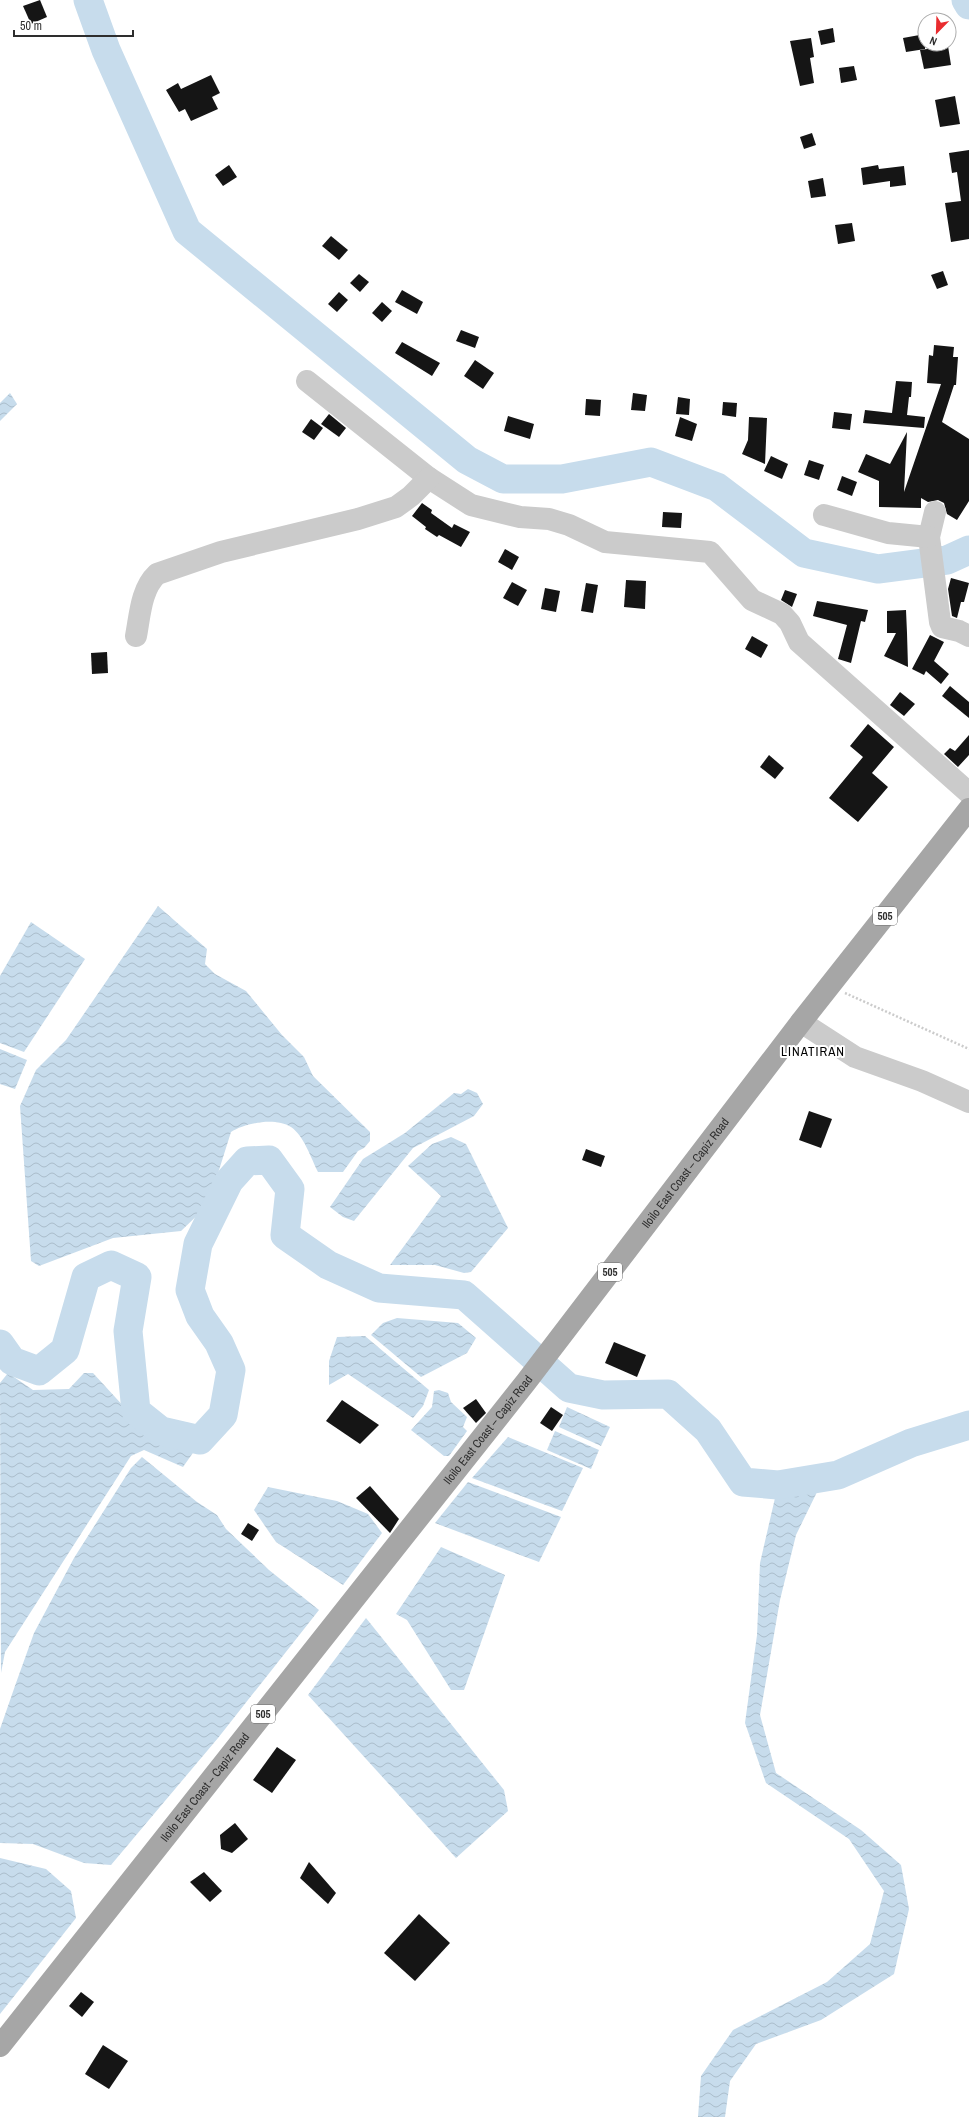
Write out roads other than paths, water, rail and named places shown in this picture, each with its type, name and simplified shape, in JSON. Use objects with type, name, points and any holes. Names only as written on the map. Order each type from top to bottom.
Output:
[{"type":"main road","name":"Iloilo East Coast – Capiz Road","points":[[0,2046],[526,1382],[801,1022],[969,809]]},
{"type":"street","points":[[307,381],[429,478],[471,505],[520,517],[549,519],[569,525],[605,542],[710,552],[752,600],[782,614],[790,623],[799,642],[969,793]]},
{"type":"street","points":[[136,636],[145,590],[150,581],[157,574],[221,552],[358,519],[396,507],[411,496],[429,478]]},
{"type":"street","points":[[935,512],[930,547],[942,628],[959,631],[969,636]]},
{"type":"street","points":[[824,515],[888,533],[930,547]]},
{"type":"street","points":[[801,1022],[856,1057],[922,1081],[969,1102]]},
{"type":"water","points":[[10,393],[17,404],[0,421],[0,403]]},
{"type":"water","points":[[158,906],[207,949],[205,964],[215,974],[246,991],[282,1035],[304,1057],[313,1076],[370,1132],[370,1141],[364,1148],[358,1151],[343,1172],[318,1172],[300,1136],[291,1127],[277,1122],[260,1122],[244,1126],[231,1132],[208,1205],[181,1231],[113,1238],[39,1266],[31,1261],[20,1106],[36,1070],[66,1040]]},
{"type":"water","points":[[31,922],[85,959],[24,1052],[0,1043],[0,976]]},
{"type":"water","points":[[0,1049],[27,1060],[15,1089],[0,1084]]},
{"type":"water","points":[[468,1089],[477,1093],[483,1104],[474,1116],[413,1148],[354,1221],[343,1217],[330,1207],[363,1159],[405,1133],[454,1093],[461,1094]]},
{"type":"water","points":[[451,1137],[466,1144],[508,1228],[471,1272],[464,1273],[435,1265],[390,1265],[441,1196],[408,1166],[432,1144]]},
{"type":"water","points":[[397,1318],[458,1323],[476,1338],[467,1353],[421,1377],[371,1335],[383,1323]]},
{"type":"water","points":[[365,1336],[429,1390],[423,1406],[413,1418],[348,1374],[329,1385],[329,1361],[337,1337]]},
{"type":"water","points":[[8,1373],[33,1390],[69,1389],[84,1373],[93,1373],[149,1434],[195,1450],[183,1467],[144,1450],[131,1456],[5,1652],[1,1673],[0,1383]]},
{"type":"water","points":[[439,1390],[448,1393],[451,1402],[467,1417],[463,1427],[467,1431],[449,1456],[444,1456],[411,1430],[432,1407],[434,1391]]},
{"type":"water","points":[[567,1407],[610,1427],[601,1446],[559,1427]]},
{"type":"water","points":[[555,1431],[599,1450],[591,1469],[547,1450]]},
{"type":"water","points":[[508,1437],[583,1468],[562,1511],[472,1478]]},
{"type":"water","points":[[142,1457],[197,1502],[217,1515],[226,1529],[269,1570],[319,1610],[218,1738],[111,1865],[84,1863],[33,1844],[0,1843],[0,1729],[34,1633],[74,1558],[131,1468]]},
{"type":"water","points":[[468,1482],[561,1517],[539,1562],[435,1523]]},
{"type":"water","points":[[778,1485],[817,1492],[796,1535],[780,1600],[760,1715],[776,1773],[861,1830],[901,1865],[909,1909],[894,1974],[821,2020],[756,2044],[730,2081],[725,2117],[698,2117],[701,2076],[733,2030],[827,1982],[870,1944],[884,1891],[849,1839],[766,1783],[745,1723],[757,1635],[760,1563]]},
{"type":"water","points":[[268,1487],[337,1501],[368,1514],[382,1533],[343,1585],[276,1542],[254,1510]]},
{"type":"water","points":[[441,1547],[505,1575],[464,1690],[451,1690],[407,1620],[396,1614]]},
{"type":"water","points":[[366,1618],[504,1790],[508,1811],[456,1858],[308,1695]]},
{"type":"water","points":[[0,1858],[46,1869],[71,1891],[76,1918],[0,2014]]},
{"type":"waterway","points":[[88,0],[106,50],[187,231],[467,460],[503,479],[562,479],[651,462],[717,487],[804,553],[878,569],[947,560],[969,550]]},
{"type":"waterway","points":[[966,0],[969,5]]},
{"type":"waterway","points":[[0,1344],[12,1361],[39,1371],[65,1350],[86,1277],[111,1265],[137,1277],[128,1331],[136,1411],[161,1431],[200,1440],[223,1415],[231,1370],[219,1343],[200,1316],[190,1290],[198,1244],[229,1181],[247,1161],[269,1160],[290,1189],[285,1235],[328,1265],[379,1288],[464,1295],[569,1388],[603,1395],[668,1394],[708,1430],[743,1482],[778,1485],[838,1475],[911,1443],[969,1425]]},
{"type":"district","name":"LINATIRAN","points":[[813,1051]]}]
